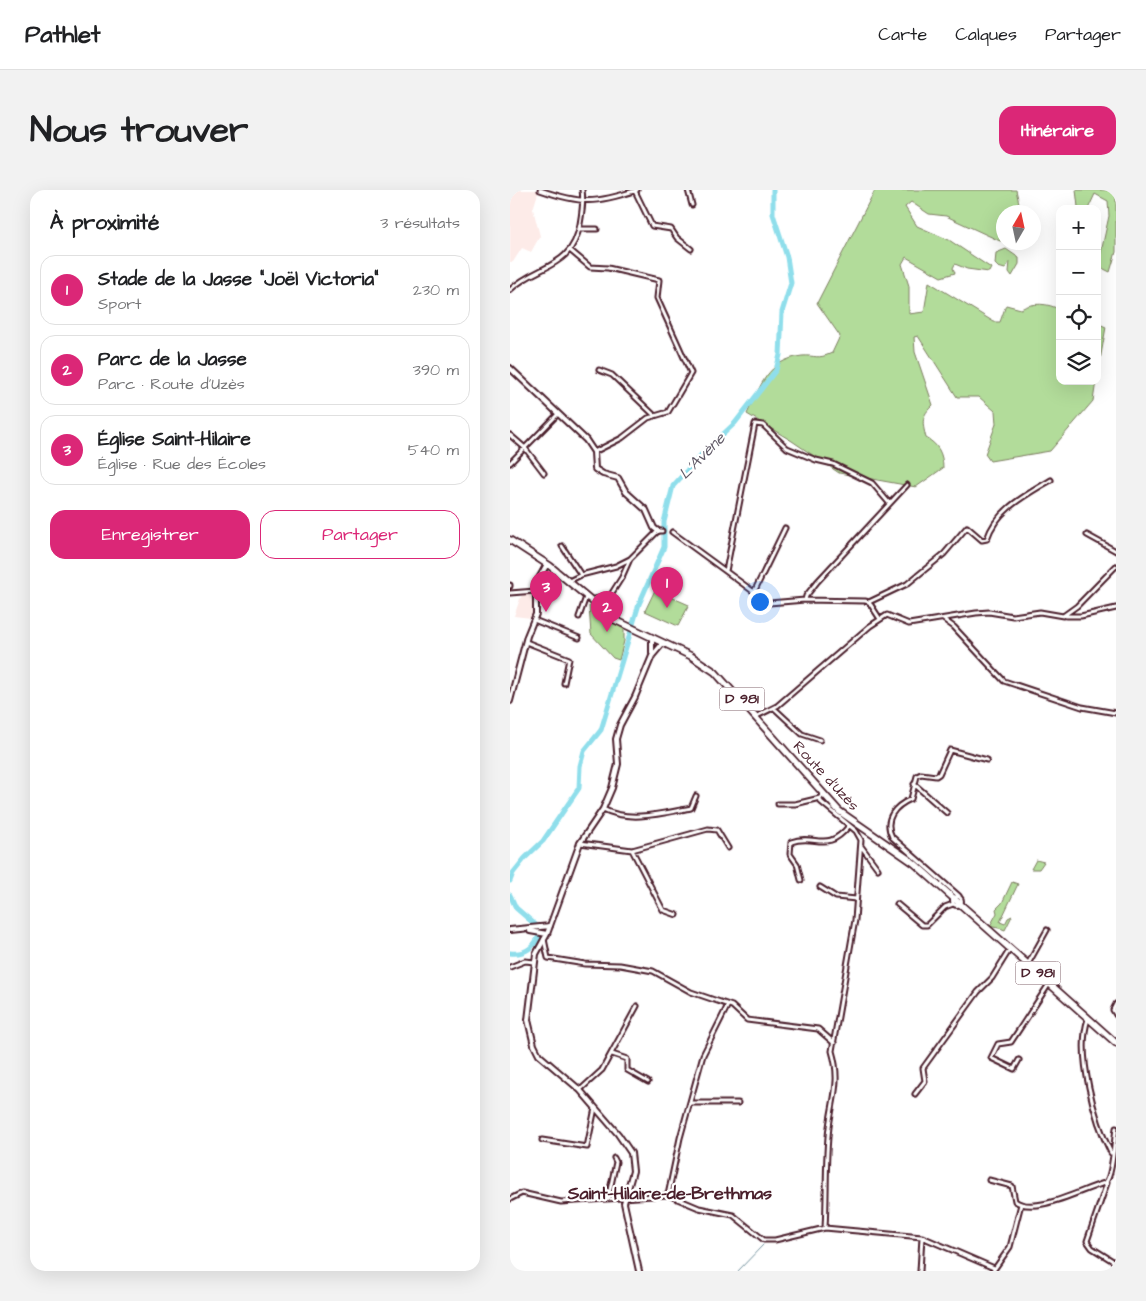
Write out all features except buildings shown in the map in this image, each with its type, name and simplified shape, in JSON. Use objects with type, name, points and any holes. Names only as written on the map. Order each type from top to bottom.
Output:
[{"type":"main road","name":"Route d'Uzès","points":[[510,540],[547,564],[598,607],[625,626],[699,660],[716,672],[757,716],[821,796],[847,818],[894,848],[1116,1043]]},
{"type":"street","points":[[540,190],[556,197],[584,202],[607,199],[636,190],[652,226],[671,229],[677,238],[691,249]]},
{"type":"street","points":[[510,290],[560,261],[571,252],[579,229],[584,202],[582,190]]},
{"type":"street","points":[[688,190],[692,205]]},
{"type":"street","points":[[579,229],[597,229]]},
{"type":"street","points":[[571,252],[590,267],[608,268],[659,280],[657,298],[690,373],[668,412],[654,415],[622,438],[594,452]]},
{"type":"street","points":[[510,368],[586,440],[594,452],[595,469],[603,474],[618,478],[626,492],[646,510],[654,528],[660,531],[630,559],[616,566],[581,575],[568,581]]},
{"type":"street","points":[[599,370],[612,375],[654,415]]},
{"type":"street","points":[[510,463],[558,414]]},
{"type":"street","points":[[726,571],[755,424],[763,425],[787,448],[816,460],[833,464],[872,483],[890,503]]},
{"type":"street","points":[[510,435],[525,448],[544,473]]},
{"type":"street","points":[[672,532],[771,604],[805,600],[869,602],[907,584],[944,554],[967,527],[982,540],[987,539],[994,522],[1016,502],[1051,480]]},
{"type":"street","points":[[805,600],[817,582],[907,485]]},
{"type":"street","points":[[754,592],[784,528]]},
{"type":"street","points":[[1087,535],[1116,551]]},
{"type":"street","points":[[562,546],[581,575]]},
{"type":"street","points":[[579,617],[588,598],[603,599],[610,596],[622,577],[630,559]]},
{"type":"street","points":[[510,699],[537,611],[535,591],[547,564]]},
{"type":"street","points":[[1063,616],[1077,606],[1116,566]]},
{"type":"street","points":[[510,592],[535,591]]},
{"type":"street","points":[[598,607],[603,599]]},
{"type":"street","points":[[869,602],[880,619]]},
{"type":"street","points":[[757,716],[774,708],[880,619],[891,615],[909,624],[990,612],[1013,616],[1040,612],[1063,616],[1081,616],[1116,608]]},
{"type":"street","points":[[943,619],[954,627],[1004,681],[1082,708],[1116,712]]},
{"type":"street","points":[[534,620],[579,638]]},
{"type":"street","points":[[652,639],[652,656]]},
{"type":"street","points":[[526,642],[569,659],[564,683]]},
{"type":"street","points":[[663,643],[652,656],[640,688],[617,732],[617,771],[603,809],[580,843],[550,926],[545,931],[544,940],[548,958],[585,964],[620,964],[654,971],[691,992],[728,1005],[747,1020],[818,1029],[834,1043]]},
{"type":"street","points":[[774,708],[802,734],[820,740]]},
{"type":"street","points":[[896,904],[927,926],[945,907],[955,900],[895,839],[890,831],[892,812],[897,806],[911,799],[916,776],[921,774],[936,776],[939,774],[950,750],[987,760]]},
{"type":"street","points":[[914,784],[947,813]]},
{"type":"street","points":[[603,809],[635,816],[645,816],[691,808],[696,796]]},
{"type":"street","points":[[778,804],[795,804],[821,796],[824,806],[860,836],[861,846],[848,964],[832,1051],[837,1070],[837,1085],[829,1127],[826,1228]]},
{"type":"street","points":[[801,880],[797,864],[790,854],[791,842],[799,839],[821,843],[844,833],[849,826]]},
{"type":"street","points":[[580,843],[632,850],[708,830],[717,830],[728,848]]},
{"type":"street","points":[[861,846],[878,869]]},
{"type":"street","points":[[632,850],[663,910],[677,915]]},
{"type":"street","points":[[820,887],[836,897],[856,899]]},
{"type":"street","points":[[545,931],[550,926]]},
{"type":"street","points":[[510,930],[545,931]]},
{"type":"street","points":[[1028,964],[1047,930]]},
{"type":"street","points":[[544,940],[536,954],[529,1029],[536,1051],[549,1066],[580,1090],[620,1136],[633,1159],[633,1171],[625,1198],[626,1212],[639,1271]]},
{"type":"street","points":[[915,1094],[925,1082],[923,1068],[978,992],[992,978],[1010,948]]},
{"type":"street","points":[[510,968],[525,961],[535,962]]},
{"type":"street","points":[[1019,1060],[1014,1069],[991,1058],[1000,1042],[1011,1042],[1049,983]]},
{"type":"street","points":[[1116,1004],[1113,1010],[1116,1016]]},
{"type":"street","points":[[668,1195],[673,1168],[703,1055],[728,1005]]},
{"type":"street","points":[[580,1090],[597,1076],[612,1054],[638,1006]]},
{"type":"street","points":[[1088,1019],[1083,1050],[1084,1060],[1096,1118],[1112,1154]]},
{"type":"street","points":[[612,1054],[627,1060],[627,1070],[648,1082]]},
{"type":"street","points":[[690,1103],[738,1103]]},
{"type":"street","points":[[542,1140],[587,1147],[595,1108]]},
{"type":"street","points":[[1116,1128],[1107,1183],[1087,1241],[1092,1248],[1116,1263]]},
{"type":"street","points":[[608,1199],[616,1162],[614,1158]]},
{"type":"street","points":[[989,1180],[1012,1186],[1015,1201],[1021,1204],[1060,1200],[1107,1183]]},
{"type":"street","points":[[510,1199],[519,1194],[561,1202],[668,1195],[699,1208],[733,1215],[764,1240],[775,1240],[826,1228],[922,1238],[994,1270],[1010,1247],[1021,1204]]},
{"type":"street","points":[[920,1271],[922,1238]]},
{"type":"shaded area","points":[[510,190],[539,190],[533,209],[540,236],[531,252],[522,248],[513,262],[510,262]]},
{"type":"shaded area","points":[[528,593],[532,596],[534,608],[531,618],[514,616],[523,594]]},
{"type":"green space","points":[[875,190],[1016,190],[1019,205],[996,205],[996,239],[946,216],[929,214],[911,202],[905,207],[917,226],[949,240],[991,268],[989,272],[967,269],[955,264],[953,268],[955,273],[941,277],[906,257],[902,264],[909,286],[909,314],[924,312],[929,282],[994,322],[1000,322],[1006,305],[1021,309],[1030,305],[1040,304],[1056,308],[1056,385],[1095,385],[1093,401],[1050,451],[990,461],[985,454],[996,424],[995,411],[979,397],[957,397],[918,336],[914,337],[915,352],[933,405],[924,416],[926,438],[934,443],[939,450],[943,468],[916,487],[839,473],[792,441],[747,414],[766,376],[780,363],[802,356],[820,357],[832,353],[840,336],[817,303]]},
{"type":"green space","points":[[1076,190],[1116,190],[1116,252],[1110,272],[1101,268],[1101,252],[1109,216],[1108,201],[1095,194],[1090,205],[1078,205]]},
{"type":"green space","points":[[1007,250],[1019,258],[1019,264],[1012,276],[1009,272],[1010,261],[1005,269],[995,264],[996,253]]},
{"type":"green space","points":[[1101,325],[1106,327],[1101,355]]},
{"type":"green space","points":[[655,590],[689,605],[678,626],[645,611]]},
{"type":"green space","points":[[589,606],[624,629],[624,641],[619,660],[613,658],[591,634]]},
{"type":"green space","points":[[1036,860],[1044,862],[1039,869],[1031,869]]},
{"type":"green space","points":[[1012,882],[1018,884],[1000,922],[1005,924],[1008,918],[1012,916],[1005,930],[990,926],[997,913],[996,909],[1002,903]]},
{"type":"waterway","name":"L'Avène","points":[[510,881],[513,873],[525,858],[543,841],[579,788],[580,766],[584,751],[601,730],[639,604],[664,547],[664,522],[673,486],[702,454],[735,423],[776,370],[780,355],[782,312],[791,283],[787,257],[773,214],[773,190]]},
{"type":"waterway","name":"L'Avène","points":[[510,895],[516,908],[538,927],[540,933],[529,949],[520,953],[510,953]]},
{"type":"waterway","points":[[738,1271],[763,1245]]},
{"type":"place","name":"Stade de la Jasse \"Joël Victoria\"","points":[[667,608]]},
{"type":"place","name":"Église Saint-Hilaire","points":[[546,612]]},
{"type":"place","name":"Parc de la Jasse","points":[[607,632]]},
{"type":"district","name":"Saint-Hilaire-de-Brethmas","points":[[670,1193]]}]
